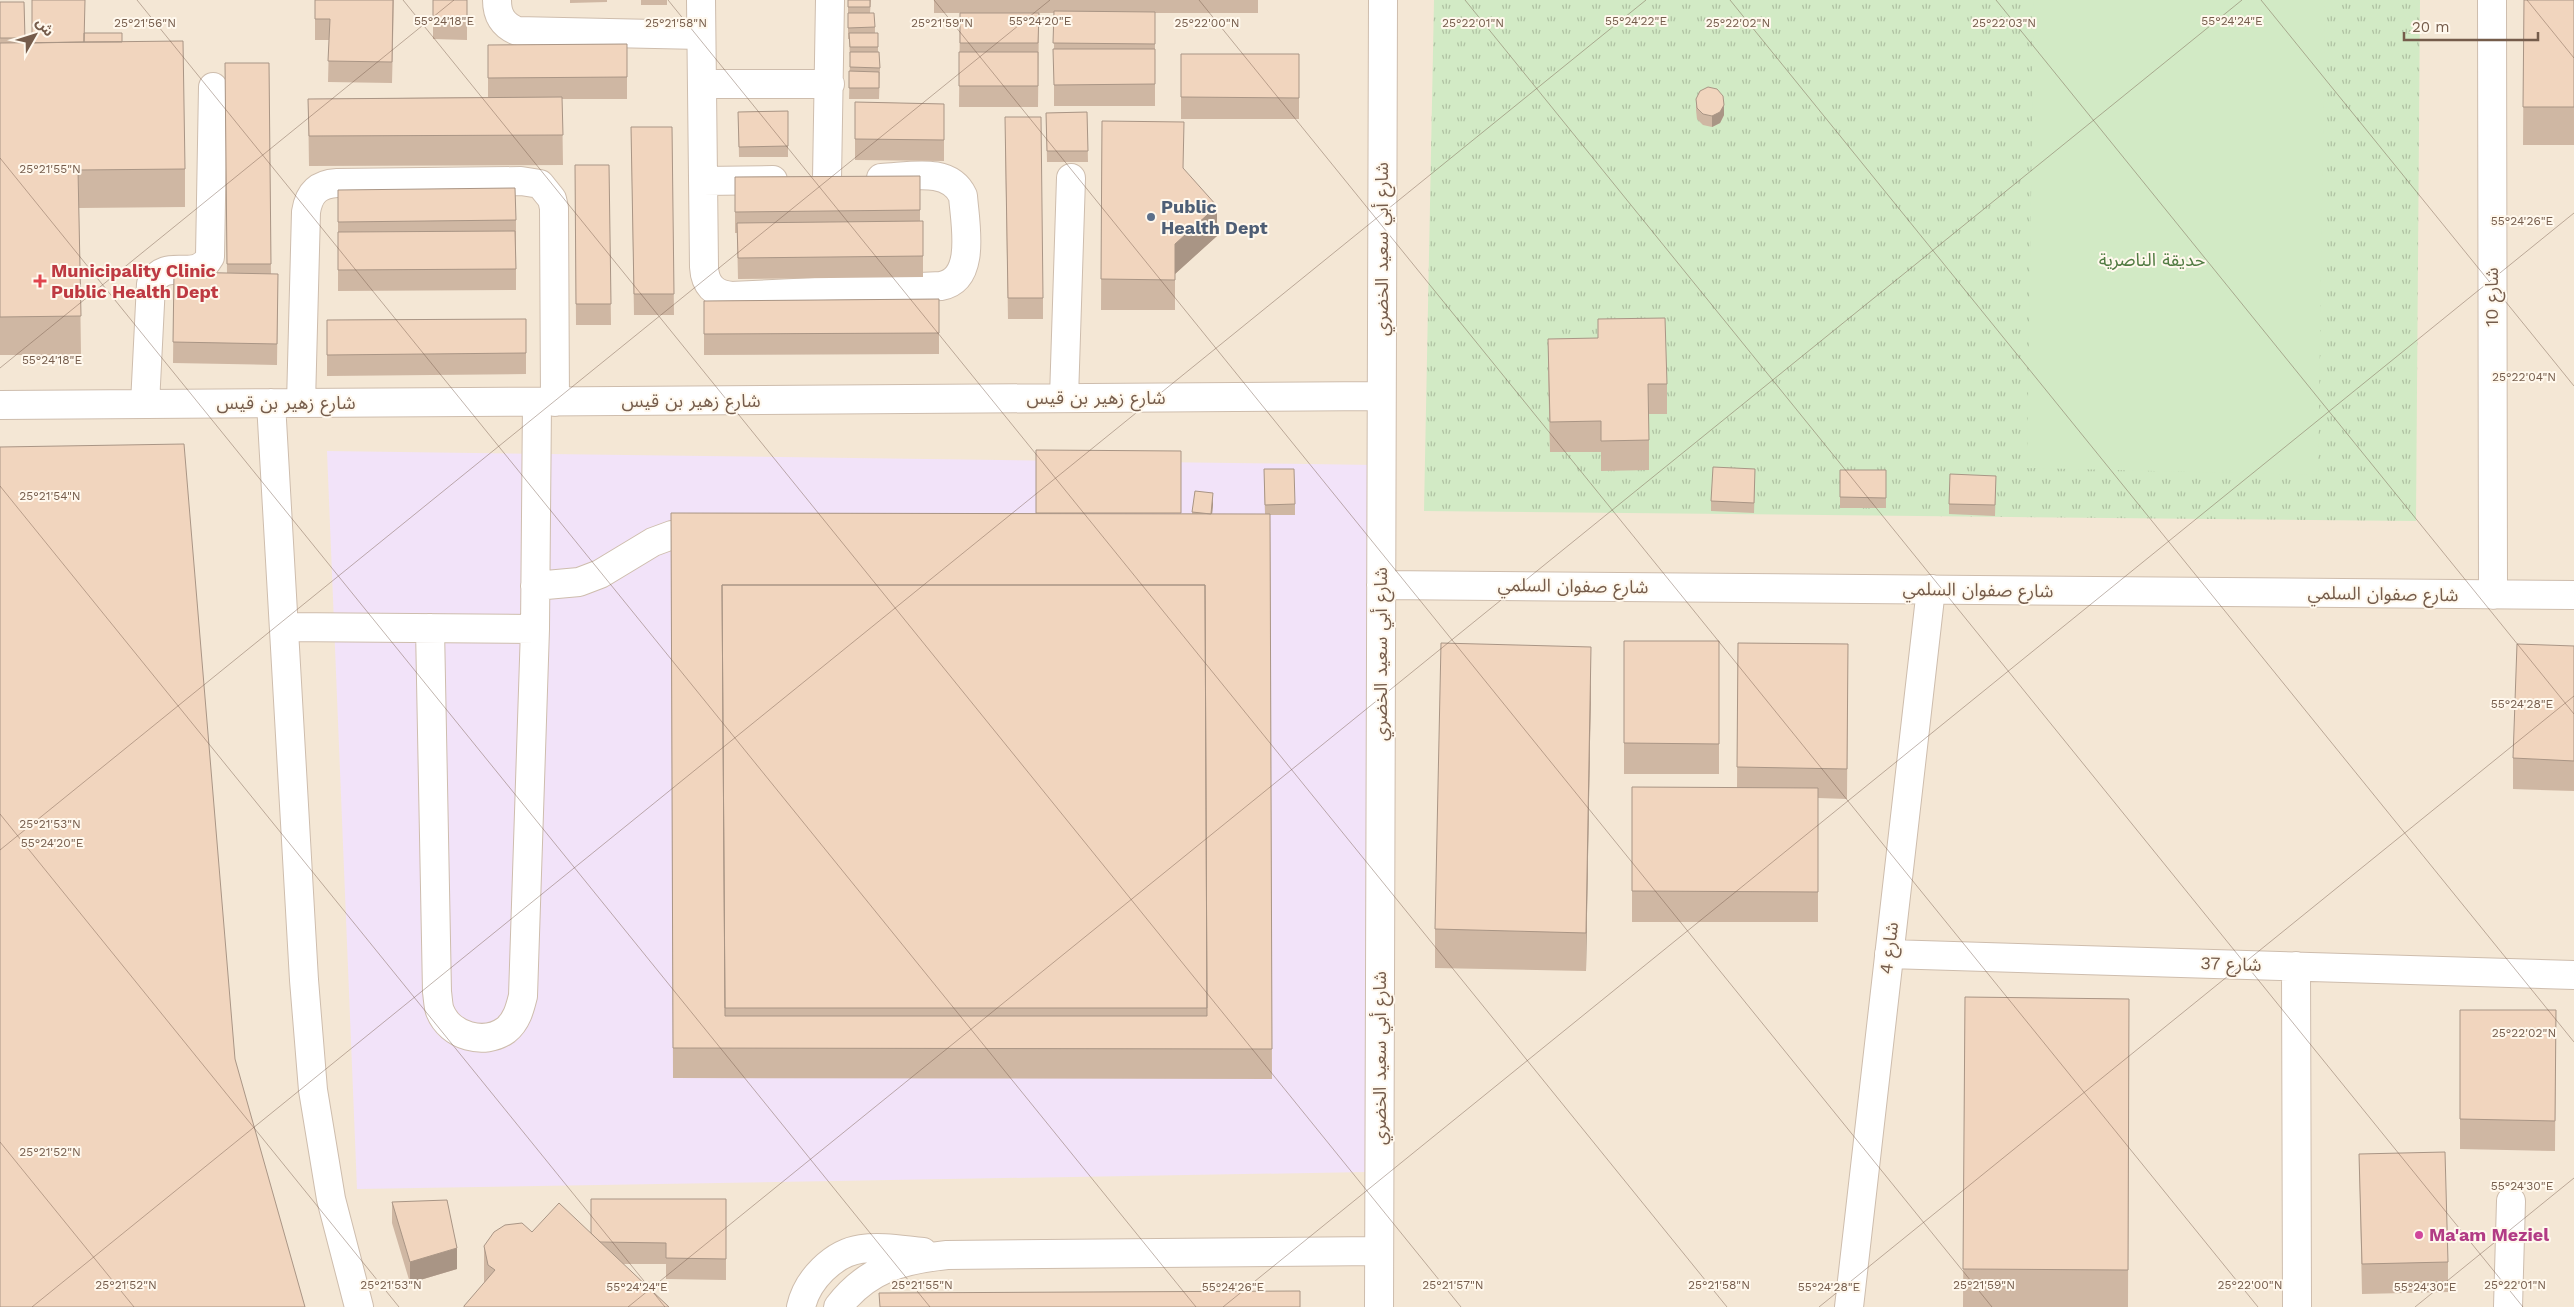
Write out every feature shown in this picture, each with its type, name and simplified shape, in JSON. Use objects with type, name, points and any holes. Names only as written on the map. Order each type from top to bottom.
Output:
[{"type":"street","points":[[497,0],[497,11],[502,20],[508,27],[518,31],[701,35]]},
{"type":"street","points":[[701,0],[703,181],[705,276],[708,284],[722,295],[941,286],[957,280],[962,273],[966,255],[963,196],[953,182],[936,176],[703,181]]},
{"type":"street","points":[[827,179],[830,0]]},
{"type":"street","name":"شارع أبي سعيد الخضري","points":[[1379,1307],[1382,0]]},
{"type":"street","name":"شارع 10","points":[[2492,0],[2493,595]]},
{"type":"street","points":[[702,84],[830,84]]},
{"type":"street","points":[[145,404],[151,284],[159,273],[165,270],[195,270],[206,263],[210,257],[213,88]]},
{"type":"street","points":[[1064,398],[1071,178]]},
{"type":"street","points":[[301,403],[306,212],[312,194],[319,187],[337,183],[521,180],[540,184],[552,199],[554,208],[546,402],[535,586],[523,996],[518,1014],[506,1030],[488,1037],[468,1037],[451,1027],[440,1011],[437,992],[430,628]]},
{"type":"street","name":"شارع زهير بن قيس","points":[[0,405],[1381,396]]},
{"type":"street","points":[[271,404],[304,980],[313,1090],[331,1199],[359,1307]]},
{"type":"street","points":[[535,586],[579,582],[600,574],[635,551],[672,535],[732,532]]},
{"type":"street","name":"شارع صفوان السلمي","points":[[1382,585],[2574,596]]},
{"type":"street","name":"شارع 4","points":[[1849,1307],[1931,590]]},
{"type":"street","points":[[284,627],[535,629]]},
{"type":"street","name":"شارع 37","points":[[1889,954],[2574,975]]},
{"type":"street","points":[[2296,966],[2297,1307]]},
{"type":"street","points":[[2508,1307],[2511,1201]]},
{"type":"street","points":[[801,1307],[803,1298],[816,1276],[836,1259],[859,1249],[885,1247],[947,1255]]},
{"type":"street","points":[[838,1307],[850,1292],[878,1271],[911,1259],[947,1255],[1379,1251]]},
{"type":"shaded area","points":[[0,0],[2574,0],[2574,1307],[0,1307]]},
{"type":"shaded area","points":[[327,451],[1377,465],[1367,1172],[357,1189]]},
{"type":"green space","name":"حديقة الناصرية","points":[[1434,0],[2420,0],[2416,521],[1424,511]]},
{"type":"green space","points":[[2034,0],[2325,0],[2318,475],[2027,468]]},
{"type":"building","points":[[32,0],[85,0],[84,42],[32,43]]},
{"type":"building","points":[[315,0],[393,0],[392,62],[328,61],[330,19],[315,19]]},
{"type":"building","points":[[433,0],[467,0],[467,19],[433,18]]},
{"type":"building","points":[[848,0],[870,0],[870,7],[848,7]]},
{"type":"building","points":[[2524,0],[2574,0],[2574,107],[2523,107]]},
{"type":"building","points":[[0,2],[24,2],[25,38],[0,38]]},
{"type":"building","points":[[1054,11],[1155,12],[1155,44],[1053,43]]},
{"type":"building","points":[[848,13],[874,13],[875,27],[848,28]]},
{"type":"building","points":[[960,13],[1039,13],[1038,43],[960,43]]},
{"type":"building","points":[[84,33],[122,33],[122,42],[84,42]]},
{"type":"building","points":[[849,33],[878,33],[878,47],[850,47]]},
{"type":"building","name":"Municipality Clinic Public Health Dept","points":[[183,41],[185,169],[78,170],[81,316],[0,317],[0,43]]},
{"type":"building","points":[[627,44],[627,77],[488,78],[488,45]]},
{"type":"building","points":[[1053,49],[1155,49],[1155,84],[1054,85]]},
{"type":"building","points":[[850,52],[879,52],[880,68],[850,67]]},
{"type":"building","points":[[959,52],[1038,52],[1038,86],[959,86]]},
{"type":"building","points":[[1181,54],[1299,54],[1299,98],[1181,97]]},
{"type":"building","points":[[225,63],[269,63],[271,264],[227,264]]},
{"type":"building","points":[[849,71],[879,72],[879,88],[849,88]]},
{"type":"building","points":[[1708,87],[1717,89],[1723,96],[1724,105],[1720,112],[1712,116],[1703,114],[1697,108],[1696,99],[1700,91]]},
{"type":"building","points":[[562,97],[563,135],[309,136],[308,99]]},
{"type":"building","points":[[855,102],[944,104],[944,140],[855,139]]},
{"type":"building","points":[[788,111],[788,146],[739,147],[738,112]]},
{"type":"building","points":[[1087,112],[1088,151],[1047,151],[1046,113]]},
{"type":"building","points":[[1005,117],[1041,117],[1043,298],[1008,298]]},
{"type":"building","name":"Public Health Dept","points":[[1102,121],[1184,122],[1183,168],[1217,206],[1175,244],[1175,280],[1101,279]]},
{"type":"building","points":[[631,127],[672,127],[674,294],[634,294]]},
{"type":"building","points":[[575,165],[609,165],[611,304],[576,304]]},
{"type":"building","points":[[920,176],[920,210],[735,212],[735,177]]},
{"type":"building","points":[[515,188],[516,220],[338,222],[338,190]]},
{"type":"building","points":[[923,221],[923,256],[738,258],[737,223]]},
{"type":"building","points":[[515,231],[516,269],[338,270],[338,232]]},
{"type":"building","points":[[174,272],[278,274],[277,344],[173,342]]},
{"type":"building","points":[[939,299],[939,333],[704,334],[704,301]]},
{"type":"building","points":[[1665,318],[1667,384],[1648,384],[1649,440],[1601,441],[1601,421],[1550,422],[1548,339],[1598,338],[1598,319]]},
{"type":"building","points":[[526,319],[526,353],[327,355],[327,320]]},
{"type":"building","points":[[184,444],[235,1059],[305,1307],[0,1307],[0,447]]},
{"type":"building","points":[[1036,450],[1181,451],[1181,513],[1036,513]]},
{"type":"building","points":[[1713,467],[1755,469],[1754,503],[1711,501]]},
{"type":"building","points":[[1264,469],[1294,469],[1295,504],[1265,505]]},
{"type":"building","points":[[1840,470],[1886,470],[1886,498],[1840,497]]},
{"type":"building","points":[[1950,474],[1996,476],[1995,505],[1949,504]]},
{"type":"building","points":[[1195,491],[1213,493],[1211,514],[1192,512]]},
{"type":"building","points":[[671,513],[1270,514],[1272,1049],[673,1048]],"holes":[[[722,585],[1205,585],[1207,1016],[725,1016]]]},
{"type":"building","points":[[722,585],[1205,585],[1207,1008],[725,1008]]},
{"type":"building","points":[[1624,641],[1719,641],[1719,744],[1624,743]]},
{"type":"building","points":[[1441,643],[1591,647],[1586,933],[1435,929]]},
{"type":"building","points":[[1738,643],[1848,644],[1847,769],[1737,767]]},
{"type":"building","points":[[2517,644],[2574,646],[2574,761],[2513,758]]},
{"type":"building","points":[[1632,787],[1818,788],[1818,892],[1632,891]]},
{"type":"building","points":[[1965,997],[2129,999],[2128,1270],[1963,1269]]},
{"type":"building","points":[[2460,1010],[2556,1010],[2555,1121],[2460,1119]]},
{"type":"building","points":[[2445,1152],[2448,1262],[2362,1264],[2359,1154]]},
{"type":"building","points":[[591,1199],[726,1199],[726,1259],[666,1258],[666,1243],[600,1242],[591,1233]]},
{"type":"building","points":[[447,1200],[457,1248],[410,1262],[392,1202]]},
{"type":"building","points":[[559,1203],[669,1307],[464,1307],[495,1270],[488,1265],[484,1246],[494,1232],[505,1225],[522,1223],[532,1232]]},
{"type":"building","points":[[1300,1291],[1300,1307],[880,1307],[879,1293]]},
{"type":"place","name":"Public Health Dept","points":[[1151,217]]},
{"type":"place","name":"Municipality Clinic Public Health Dept","points":[[40,281]]},
{"type":"place","name":"Ma'am Meziel","points":[[2419,1235]]}]
